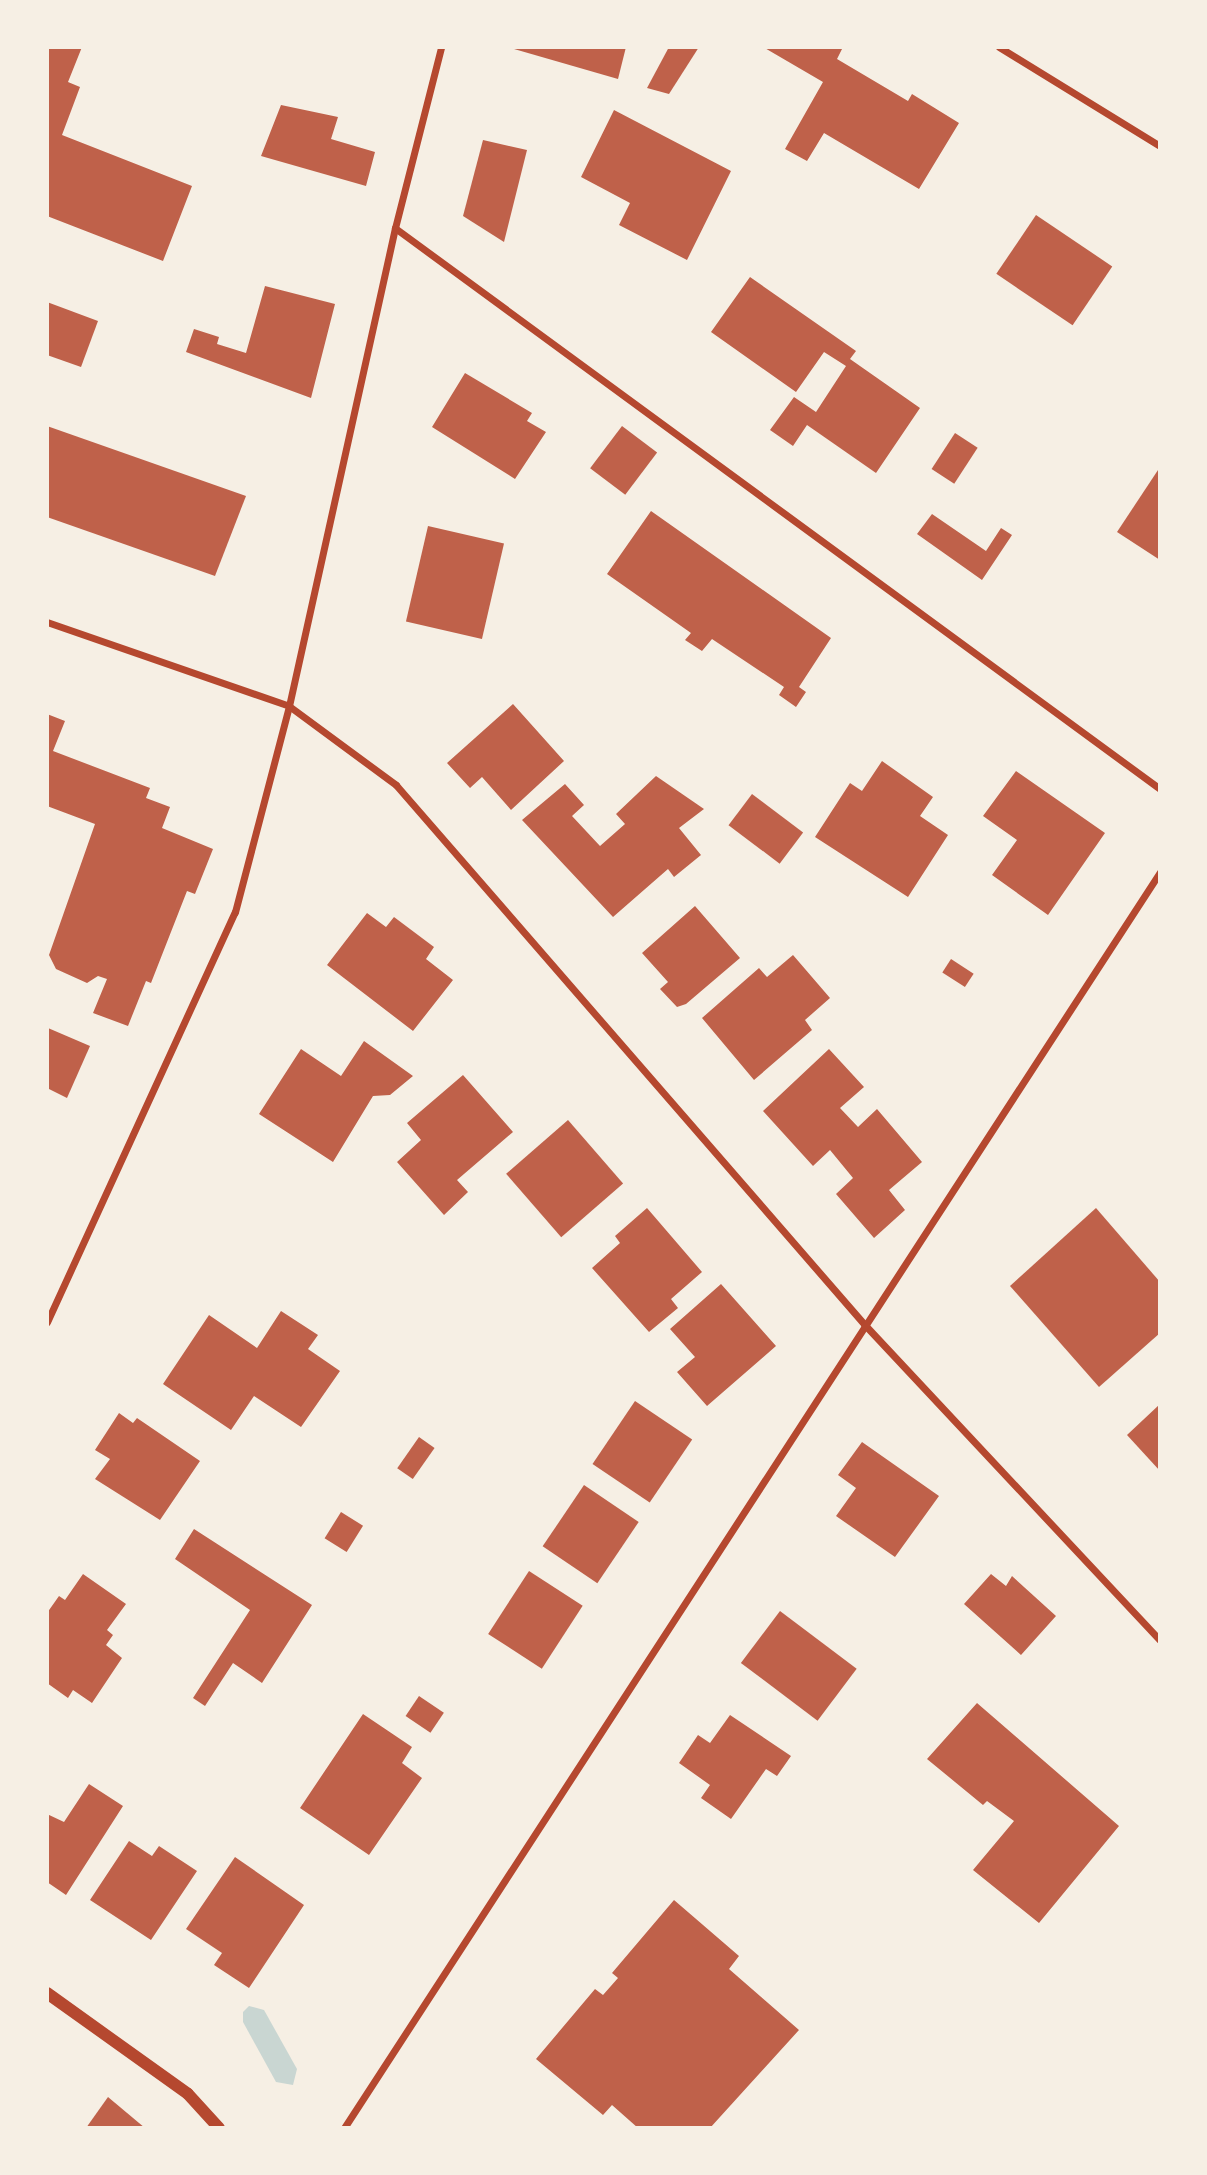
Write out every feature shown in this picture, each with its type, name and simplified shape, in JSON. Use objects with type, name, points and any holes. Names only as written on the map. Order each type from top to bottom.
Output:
[{"type":"street","points":[[47,1322],[235,912],[289,706],[395,228],[441,47]]},
{"type":"street","points":[[999,47],[1160,146]]},
{"type":"street","points":[[395,228],[1160,789]]},
{"type":"street","points":[[47,622],[289,706],[396,785],[864,1324],[1160,1640]]},
{"type":"street","points":[[344,2128],[1160,872]]},
{"type":"street","points":[[47,1993],[188,2094],[219,2128]]},
{"type":"shaded area","points":[[249,2006],[264,2010],[297,2069],[293,2085],[276,2082],[243,2022],[243,2012]]},
{"type":"building","points":[[47,47],[82,47],[68,82],[80,87],[62,135],[192,186],[163,261],[47,216]]},
{"type":"building","points":[[507,47],[626,47],[618,79]]},
{"type":"building","points":[[669,47],[699,47],[669,94],[647,88]]},
{"type":"building","points":[[763,47],[843,47],[837,59],[908,101],[912,94],[959,123],[919,189],[824,133],[807,161],[785,149],[823,82]]},
{"type":"building","points":[[281,105],[338,117],[331,139],[375,152],[366,186],[261,156]]},
{"type":"building","points":[[614,110],[731,171],[687,260],[619,225],[630,203],[581,177]]},
{"type":"building","points":[[483,140],[527,150],[504,242],[463,216]]},
{"type":"building","points":[[1036,215],[1112,266],[1073,325],[996,274]]},
{"type":"building","points":[[750,277],[856,351],[850,359],[920,408],[876,473],[807,425],[793,446],[770,430],[794,397],[816,412],[846,366],[824,352],[796,392],[711,332]]},
{"type":"building","points":[[265,286],[335,304],[311,398],[186,352],[194,329],[219,337],[217,344],[246,353]]},
{"type":"building","points":[[47,302],[98,321],[81,367],[47,355]]},
{"type":"building","points":[[465,373],[532,413],[527,421],[546,432],[515,479],[432,427]]},
{"type":"building","points":[[47,426],[246,496],[215,576],[47,517]]},
{"type":"building","points":[[622,426],[657,452],[625,495],[590,468]]},
{"type":"building","points":[[955,433],[978,448],[954,484],[932,469]]},
{"type":"building","points":[[1160,467],[1160,560],[1117,532]]},
{"type":"building","points":[[651,511],[831,638],[799,687],[806,692],[796,707],[779,695],[784,687],[712,639],[702,651],[685,640],[691,633],[607,574]]},
{"type":"building","points":[[932,514],[986,551],[1001,528],[1012,535],[982,580],[917,534]]},
{"type":"building","points":[[428,526],[504,544],[482,639],[406,621]]},
{"type":"building","points":[[513,704],[564,761],[511,810],[482,777],[470,788],[447,763]]},
{"type":"building","points":[[47,714],[65,721],[53,751],[150,788],[146,798],[170,807],[162,828],[213,849],[195,894],[187,891],[151,983],[146,981],[128,1026],[93,1013],[107,979],[98,976],[87,983],[56,969],[49,955],[95,824],[47,806]]},
{"type":"building","points":[[882,761],[933,797],[920,816],[948,835],[908,897],[815,837],[850,783],[862,791]]},
{"type":"building","points":[[1016,771],[1105,833],[1048,915],[992,875],[1017,840],[983,816]]},
{"type":"building","points":[[656,776],[704,809],[679,828],[701,855],[674,877],[668,869],[613,917],[522,820],[565,784],[584,805],[572,816],[600,846],[625,824],[616,814]]},
{"type":"building","points":[[752,794],[803,833],[780,864],[729,825]]},
{"type":"building","points":[[695,906],[740,958],[686,1004],[677,1007],[660,989],[668,982],[642,953]]},
{"type":"building","points":[[367,913],[386,927],[394,917],[434,947],[426,959],[453,980],[413,1031],[327,965]]},
{"type":"building","points":[[793,955],[830,998],[805,1020],[812,1030],[754,1080],[702,1018],[759,968],[767,977]]},
{"type":"building","points":[[951,959],[974,974],[965,987],[942,972]]},
{"type":"building","points":[[48,1028],[90,1046],[67,1098],[47,1088]]},
{"type":"building","points":[[364,1041],[413,1076],[390,1095],[373,1096],[333,1162],[259,1114],[301,1049],[341,1076]]},
{"type":"building","points":[[829,1049],[864,1087],[840,1108],[858,1127],[877,1109],[922,1162],[889,1190],[905,1210],[874,1238],[836,1194],[853,1178],[830,1150],[813,1166],[763,1111]]},
{"type":"building","points":[[463,1075],[513,1132],[457,1180],[468,1192],[444,1215],[397,1162],[421,1140],[407,1123]]},
{"type":"building","points":[[568,1120],[623,1183],[561,1237],[506,1174]]},
{"type":"building","points":[[647,1208],[702,1272],[671,1299],[678,1308],[649,1332],[592,1268],[620,1243],[615,1236]]},
{"type":"building","points":[[1096,1208],[1160,1282],[1160,1333],[1099,1387],[1010,1286]]},
{"type":"building","points":[[721,1284],[776,1346],[707,1406],[677,1372],[695,1357],[670,1329]]},
{"type":"building","points":[[281,1311],[318,1335],[308,1349],[340,1371],[301,1427],[254,1396],[231,1430],[163,1384],[209,1315],[257,1348]]},
{"type":"building","points":[[635,1401],[692,1440],[650,1503],[593,1464]]},
{"type":"building","points":[[1160,1404],[1160,1471],[1127,1435]]},
{"type":"building","points":[[119,1413],[133,1423],[137,1418],[200,1461],[160,1520],[95,1479],[110,1459],[95,1450]]},
{"type":"building","points":[[419,1437],[435,1448],[413,1479],[397,1468]]},
{"type":"building","points":[[862,1442],[939,1496],[895,1557],[836,1516],[856,1488],[838,1475]]},
{"type":"building","points":[[584,1485],[639,1522],[597,1583],[543,1546]]},
{"type":"building","points":[[341,1512],[363,1526],[347,1552],[325,1538]]},
{"type":"building","points":[[194,1529],[312,1605],[262,1683],[233,1663],[205,1706],[193,1698],[250,1610],[175,1559]]},
{"type":"building","points":[[529,1571],[583,1606],[542,1669],[488,1634]]},
{"type":"building","points":[[83,1574],[126,1604],[107,1630],[113,1635],[106,1645],[122,1658],[92,1703],[73,1690],[68,1698],[47,1683],[47,1613],[59,1596],[65,1600]]},
{"type":"building","points":[[991,1574],[1006,1586],[1012,1576],[1056,1616],[1021,1655],[964,1604]]},
{"type":"building","points":[[780,1611],[857,1669],[818,1721],[741,1663]]},
{"type":"building","points":[[419,1696],[444,1713],[430,1733],[406,1716]]},
{"type":"building","points":[[977,1703],[1119,1826],[1039,1923],[973,1870],[1014,1821],[987,1801],[983,1805],[927,1759]]},
{"type":"building","points":[[363,1714],[412,1747],[402,1763],[422,1778],[369,1855],[300,1808]]},
{"type":"building","points":[[730,1715],[791,1756],[777,1776],[766,1769],[731,1819],[701,1798],[710,1785],[679,1763],[698,1735],[710,1743]]},
{"type":"building","points":[[89,1784],[123,1806],[66,1895],[47,1882],[47,1814],[64,1822]]},
{"type":"building","points":[[129,1841],[152,1856],[159,1846],[197,1871],[151,1940],[90,1900]]},
{"type":"building","points":[[235,1857],[304,1905],[249,1988],[214,1965],[222,1953],[186,1929]]},
{"type":"building","points":[[674,1900],[739,1956],[729,1969],[799,2030],[710,2128],[638,2128],[612,2105],[603,2115],[536,2059],[595,1989],[603,1995],[618,1978],[612,1973]]},
{"type":"building","points":[[108,2097],[145,2128],[86,2128]]}]
